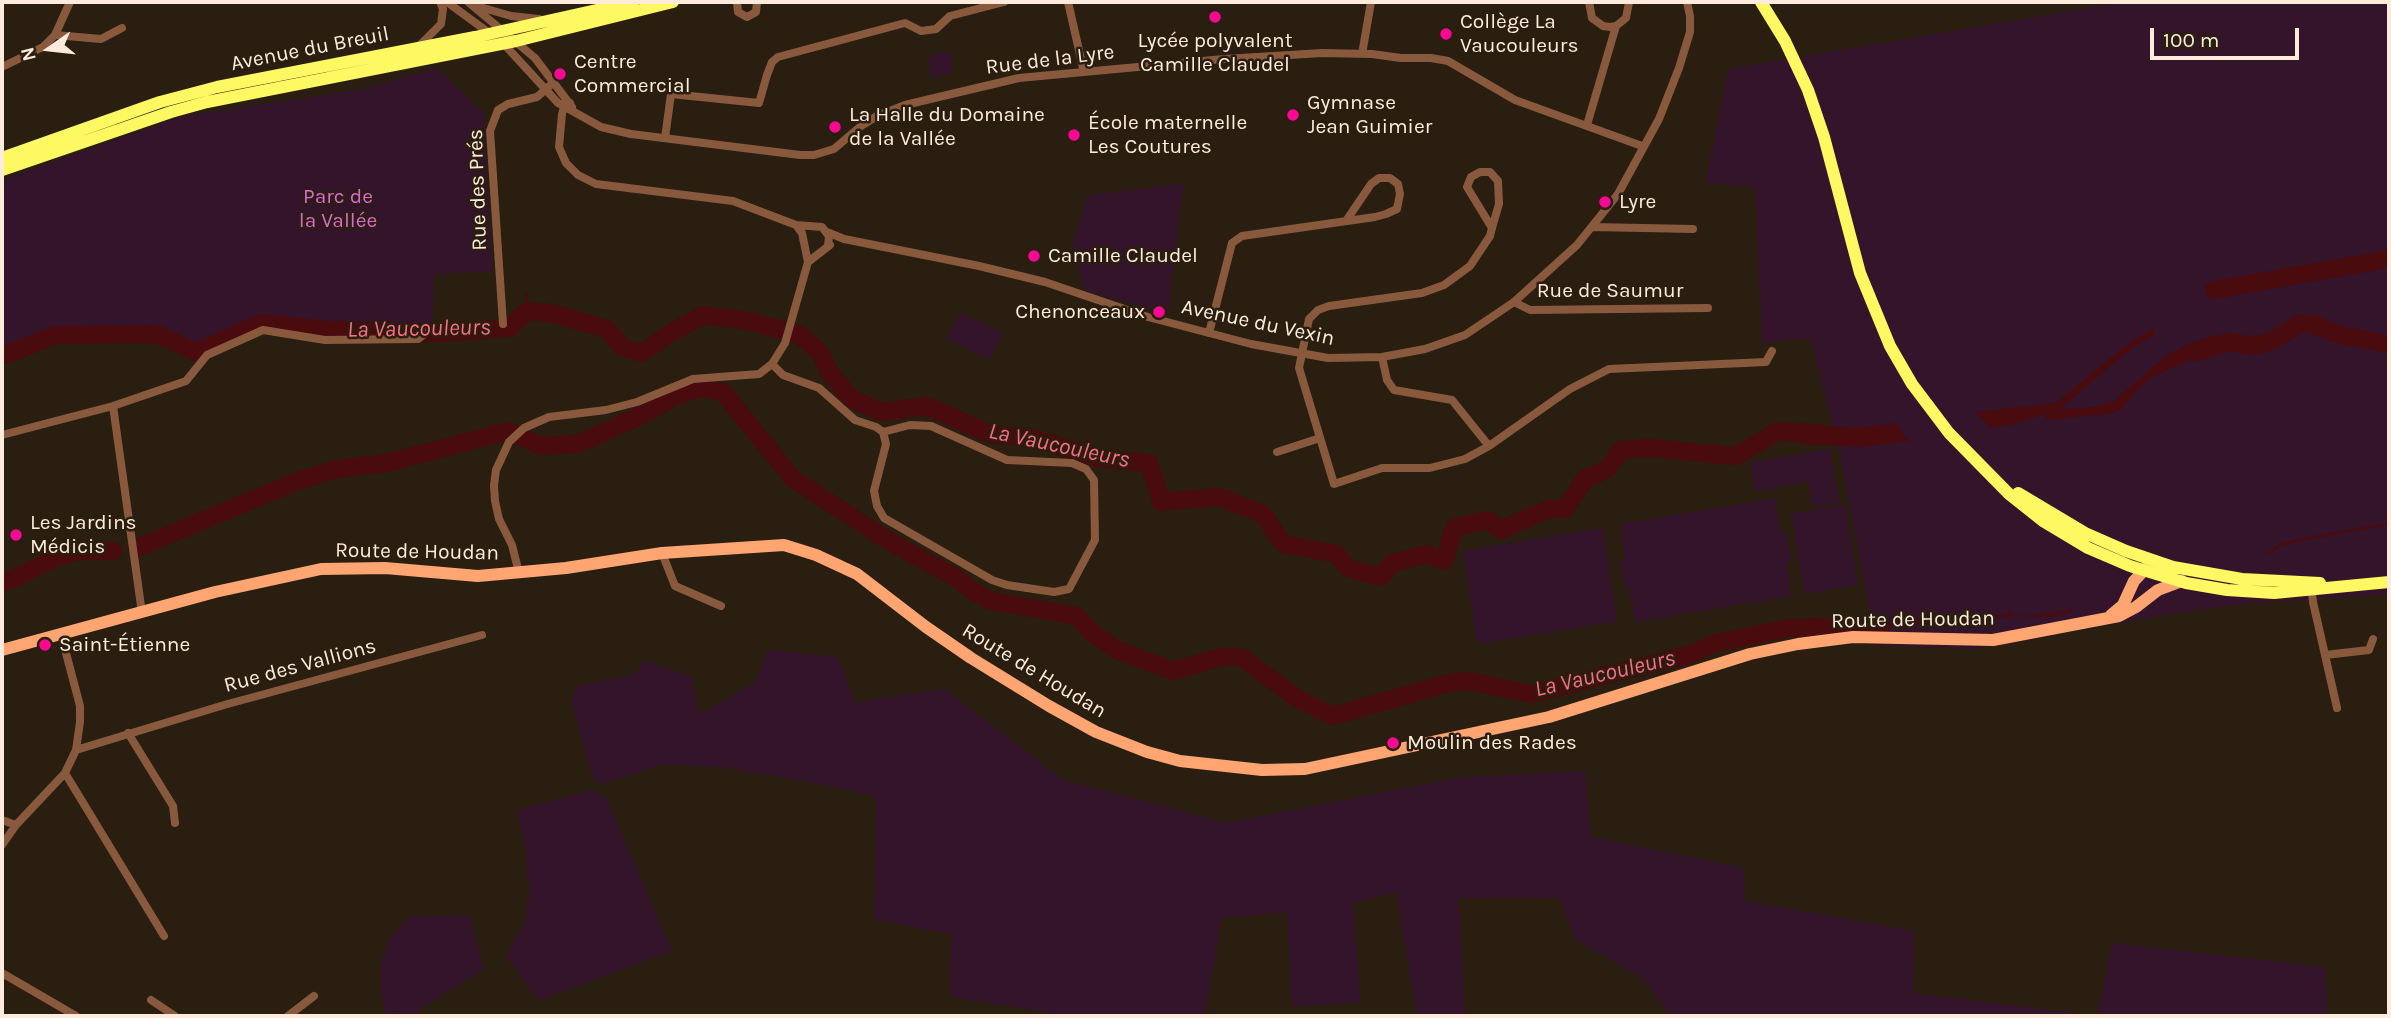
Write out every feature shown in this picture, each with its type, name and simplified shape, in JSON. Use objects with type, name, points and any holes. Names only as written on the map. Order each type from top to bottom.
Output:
[{"type":"main road","name":"Avenue du Breuil","points":[[2,158],[198,92],[491,34],[504,37],[553,21],[633,2]]},
{"type":"main road","points":[[2,170],[207,102],[504,37],[516,41],[673,2]]},
{"type":"main road","points":[[1761,2],[1785,41],[1808,90],[1824,137],[1860,273],[1890,346],[1930,411],[1958,444],[2025,508],[2088,548],[2117,561],[2149,568],[2216,576],[2267,587]]},
{"type":"main road","points":[[1991,476],[2085,533],[2149,568],[2182,582],[2227,590],[2383,583]]},
{"type":"street","points":[[2,67],[43,47],[55,35],[70,2]]},
{"type":"street","points":[[415,49],[441,24],[443,9],[440,2]]},
{"type":"street","points":[[447,2],[491,34]]},
{"type":"street","points":[[468,2],[511,16],[553,21]]},
{"type":"street","points":[[468,2],[504,37],[546,89],[575,113],[601,127],[665,138],[671,94],[759,103],[772,62],[778,57],[905,23],[921,31],[936,29],[950,16],[1004,2]]},
{"type":"street","points":[[737,2],[738,12],[747,17],[756,12],[757,2]]},
{"type":"street","points":[[1068,2],[1084,72]]},
{"type":"street","points":[[1362,54],[1371,2]]},
{"type":"street","points":[[1589,2],[1589,11],[1597,23],[1610,27],[1626,18],[1629,2]]},
{"type":"street","name":"Avenue du Vexin","points":[[827,232],[844,239],[1045,282],[1149,317],[1209,333],[1328,358],[1382,357],[1425,349],[1449,341],[1514,302],[1545,276],[1618,194],[1637,163],[1642,146],[1652,133],[1668,100],[1689,32],[1687,2]]},
{"type":"street","points":[[1587,125],[1616,26]]},
{"type":"street","points":[[55,35],[101,40],[122,28]]},
{"type":"street","points":[[535,58],[538,36]]},
{"type":"street","points":[[516,41],[535,58],[554,82],[567,105]]},
{"type":"street","name":"Rue de la Lyre","points":[[665,138],[814,155],[834,149],[861,125],[905,105],[1020,78],[1322,53],[1448,61],[1515,100],[1642,146]]},
{"type":"street","name":"Rue des Prés","points":[[503,324],[490,131],[498,110],[508,104],[537,97],[554,82]]},
{"type":"street","points":[[567,105],[561,119],[559,147],[566,163],[578,175],[596,184],[733,201],[796,225],[822,227],[830,239],[828,246]]},
{"type":"street","points":[[1492,228],[1468,187],[1471,177],[1480,172],[1490,172],[1498,181],[1499,204],[1490,236],[1470,266],[1444,285],[1422,293],[1329,306],[1318,310],[1309,319],[1299,368],[1334,484],[1382,468],[1430,468],[1465,459],[1489,446],[1570,389],[1609,369],[1766,362],[1772,351]]},
{"type":"street","points":[[1209,333],[1232,243],[1242,236],[1375,217],[1397,209],[1401,194],[1398,184],[1390,178],[1379,178],[1371,184],[1346,221]]},
{"type":"street","points":[[519,573],[512,545],[499,519],[495,501],[496,470],[509,442],[524,428],[549,417],[606,410],[637,402],[692,379],[759,374],[772,364],[785,343],[808,262],[803,236],[796,225]]},
{"type":"street","points":[[803,236],[814,226]]},
{"type":"street","points":[[1591,227],[1693,229]]},
{"type":"street","points":[[808,262],[828,246],[844,239]]},
{"type":"street","points":[[806,249],[819,253]]},
{"type":"street","name":"Rue de Saumur","points":[[1514,302],[1530,310],[1708,308]]},
{"type":"street","points":[[2,435],[113,406],[186,381],[207,355],[263,330],[325,340],[418,339],[431,328]]},
{"type":"street","points":[[1382,357],[1387,380],[1394,390],[1452,400],[1489,446]]},
{"type":"street","points":[[772,364],[783,375],[819,388],[855,420],[876,426],[883,432],[886,444],[874,491],[877,506],[884,518],[992,580],[1054,592],[1069,589],[1095,540],[1094,480],[1086,468],[1072,463],[1007,460],[931,426],[910,425],[883,432]]},
{"type":"street","points":[[113,406],[142,612]]},
{"type":"street","points":[[1277,453],[1320,438]]},
{"type":"street","name":"Route de Houdan","points":[[2,650],[215,592],[321,569],[386,568],[478,576],[566,568],[662,553],[784,545],[816,555],[857,574],[926,627],[971,657],[1096,732],[1180,761],[1262,771],[1305,769],[1537,720],[1750,654],[1798,643],[1853,637],[1993,640],[2105,618],[2129,611],[2162,587],[2182,582]]},
{"type":"street","points":[[662,553],[676,586],[721,606]]},
{"type":"street","points":[[2117,561],[2124,571],[2130,591]]},
{"type":"street","points":[[2105,618],[2123,606],[2136,578],[2149,568]]},
{"type":"street","points":[[2148,597],[2151,589],[2149,568]]},
{"type":"street","points":[[2312,587],[2337,708]]},
{"type":"street","points":[[2,845],[16,825],[65,773],[76,750],[80,706],[61,634]]},
{"type":"street","name":"Rue des Vallions","points":[[76,750],[128,733],[482,635]]},
{"type":"street","points":[[2325,655],[2369,650],[2373,639]]},
{"type":"street","points":[[128,733],[173,806],[175,823]]},
{"type":"street","points":[[65,773],[164,936]]},
{"type":"street","points":[[2,820],[16,825]]},
{"type":"street","points":[[2,973],[76,1016]]},
{"type":"street","points":[[288,1016],[314,996]]},
{"type":"street","points":[[151,1000],[175,1016]]},
{"type":"green space","points":[[2389,2],[2389,594],[2254,603],[2195,610],[1969,649],[1876,645],[1838,444],[1810,338],[1762,343],[1755,187],[1706,182],[1728,69],[2117,3]]},
{"type":"green space","points":[[944,51],[951,53],[953,72],[934,78],[929,57]]},
{"type":"green space","name":"Parc de la Vallée","points":[[437,68],[484,113],[492,271],[434,274],[432,322],[417,329],[252,323],[189,344],[154,329],[77,334],[2,364],[2,180],[183,116],[364,89]]},
{"type":"green space","points":[[1183,184],[1168,313],[1085,291],[1072,246],[1088,195]]},
{"type":"green space","points":[[960,313],[1003,333],[989,360],[946,338]]},
{"type":"green space","points":[[1830,449],[1839,503],[1813,507],[1808,482],[1755,491],[1750,462]]},
{"type":"green space","points":[[1775,498],[1780,533],[1786,532],[1791,561],[1786,562],[1791,596],[1635,622],[1630,589],[1625,589],[1620,560],[1625,559],[1620,524]]},
{"type":"green space","points":[[1845,505],[1858,585],[1805,594],[1791,514]]},
{"type":"green space","points":[[1603,528],[1617,621],[1477,644],[1463,551]]},
{"type":"green space","points":[[768,650],[838,657],[855,703],[944,689],[1063,780],[1227,823],[1462,777],[1585,771],[1591,837],[1743,868],[1745,901],[1914,931],[1913,993],[2097,1016],[1671,1016],[1644,979],[1576,940],[1559,898],[1459,898],[1465,1016],[1417,1016],[1396,892],[1353,903],[1360,1002],[1292,1007],[1287,912],[1222,918],[1204,1016],[1072,1016],[950,997],[951,934],[875,920],[876,797],[723,767],[661,765],[602,784],[592,777],[571,699],[577,686],[635,674],[645,661],[691,676],[699,715],[755,683]]},
{"type":"green space","points":[[593,790],[606,798],[672,951],[539,1000],[506,956],[525,922],[530,890],[524,839],[517,810]]},
{"type":"green space","points":[[469,915],[484,969],[420,1009],[418,1016],[386,1016],[380,968],[389,940],[410,916]]},
{"type":"green space","points":[[2112,943],[2325,967],[2328,1016],[2097,1016]]},
{"type":"shaded area","points":[[2152,328],[2156,333],[2127,352],[2059,410],[2096,407],[2114,401],[2166,356],[2214,335],[2222,353],[2211,351],[2154,376],[2138,389],[2121,409],[2109,414],[2047,420],[2045,414],[2012,425],[1989,428],[1976,412],[2056,403],[2124,347]]},
{"type":"shaded area","points":[[1800,423],[1856,428],[1896,423],[1909,441],[1860,447],[1804,444],[1796,437]]},
{"type":"shaded area","points":[[2071,608],[2072,612],[2052,617],[2005,616],[2009,614],[2006,611],[2011,611],[2011,615],[2032,615]]},
{"type":"waterway","points":[[2214,290],[2389,259]]},
{"type":"waterway","points":[[527,293],[527,311]]},
{"type":"waterway","name":"La Vaucouleurs","points":[[2,356],[56,335],[158,334],[195,352],[262,323],[325,330],[438,333],[509,328],[527,311],[551,313],[607,329],[622,347],[642,353],[703,315],[749,321],[800,335],[821,354],[829,372],[852,399],[881,412],[927,406],[992,435],[1028,437],[1099,458],[1149,463],[1161,502],[1219,497],[1263,514],[1283,544],[1337,554],[1347,568],[1381,577],[1392,563],[1427,554],[1444,561],[1454,528],[1487,520],[1501,530],[1548,509],[1565,509],[1585,479],[1607,469],[1621,450],[1649,448],[1736,456],[1778,431],[1821,435]]},
{"type":"waterway","name":"La Vaucouleurs","points":[[2197,352],[2229,342],[2253,346],[2272,341],[2299,324],[2312,324],[2343,336],[2389,344]]},
{"type":"waterway","name":"La Vaucouleurs","points":[[137,548],[300,480],[337,469],[387,463],[507,431],[542,446],[578,444],[650,411],[673,397],[700,388],[723,392],[793,479],[892,543],[955,577],[977,594],[991,601],[1077,616],[1092,633],[1117,650],[1173,671],[1221,657],[1241,657],[1298,699],[1332,716],[1449,683],[1469,681],[1530,694],[1688,655],[1713,644],[1788,628],[1880,625]]},
{"type":"waterway","points":[[2269,553],[2280,545],[2298,540],[2389,524]]},
{"type":"waterway","name":"La Vaucouleurs","points":[[2,583],[59,556],[84,550],[113,551]]},
{"type":"waterway","points":[[1880,625],[2008,616]]},
{"type":"place","name":"Lycée polyvalent Camille Claudel","points":[[1215,17]]},
{"type":"place","name":"Collège La Vaucouleurs","points":[[1446,34]]},
{"type":"place","name":"Centre Commercial","points":[[560,74]]},
{"type":"place","name":"Gymnase Jean Guimier","points":[[1293,115]]},
{"type":"place","name":"La Halle du Domaine de la Vallée","points":[[835,127]]},
{"type":"place","name":"École maternelle Les Coutures","points":[[1074,135]]},
{"type":"place","name":"Lyre","points":[[1605,202]]},
{"type":"place","name":"Camille Claudel","points":[[1034,256]]},
{"type":"place","name":"Chenonceaux","points":[[1159,312]]},
{"type":"place","name":"Les Jardins Médicis","points":[[16,535]]},
{"type":"place","name":"Saint-Étienne","points":[[45,645]]},
{"type":"place","name":"Moulin des Rades","points":[[1393,743]]}]
